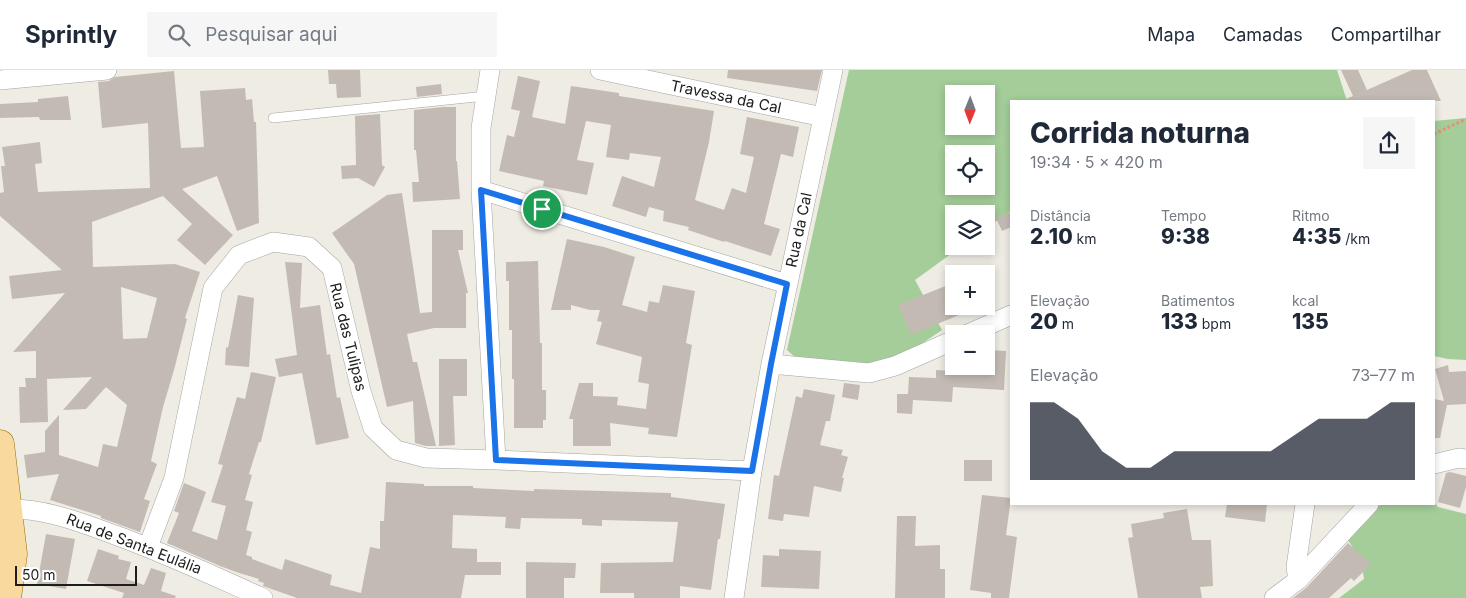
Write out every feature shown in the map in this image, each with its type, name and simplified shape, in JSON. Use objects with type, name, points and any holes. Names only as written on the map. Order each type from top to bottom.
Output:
[{"type":"main road","points":[[0,444],[4,508],[13,554],[7,598]]},
{"type":"street","points":[[0,80],[107,70]]},
{"type":"street","points":[[490,70],[482,128],[481,190],[496,460]]},
{"type":"street","name":"Travessa da Cal","points":[[600,70],[823,117]]},
{"type":"street","name":"Rua da Cal","points":[[734,598],[752,471],[771,364],[834,70]]},
{"type":"street","points":[[481,190],[787,284]]},
{"type":"street","name":"Rua das Tulipas","points":[[148,547],[174,478],[213,288],[239,255],[273,242],[309,247],[332,268],[361,391],[373,428],[396,450],[426,458],[752,471]]},
{"type":"street","points":[[988,325],[1010,315]]},
{"type":"street","points":[[771,364],[869,373],[895,366],[945,344]]},
{"type":"street","points":[[1435,464],[1459,458],[1466,459]]},
{"type":"street","points":[[1298,580],[1296,568],[1305,505]]},
{"type":"street","points":[[1274,598],[1298,580],[1368,505]]},
{"type":"street","name":"Rua de Santa Eulália","points":[[4,508],[30,509],[67,517],[148,547],[263,598]]},
{"type":"lane","points":[[273,118],[486,96]]},
{"type":"path","points":[[1435,134],[1466,119]]},
{"type":"green space","points":[[849,70],[1337,70],[1347,100],[1010,100],[1010,212],[995,222],[995,205],[945,205],[945,255],[950,255],[915,280],[942,330],[890,365],[797,359],[787,350]]},
{"type":"green space","points":[[1466,118],[1466,360],[1435,356],[1435,121]]},
{"type":"green space","points":[[1435,503],[1438,507],[1466,514],[1466,598],[1339,598],[1364,579],[1361,560],[1346,537],[1380,505],[1435,505]]},
{"type":"building","points":[[328,70],[360,70],[361,97],[337,98],[336,84],[329,84]]},
{"type":"building","points":[[728,70],[822,70],[817,91],[727,78]]},
{"type":"building","points":[[1341,70],[1358,70],[1367,90],[1412,70],[1427,70],[1441,101],[1343,100],[1353,96]]},
{"type":"building","points":[[174,71],[181,148],[204,147],[200,91],[245,88],[246,100],[252,99],[254,122],[256,122],[259,223],[237,231],[217,176],[182,189],[233,235],[205,265],[177,240],[192,224],[163,196],[92,222],[93,267],[175,264],[200,272],[185,318],[187,319],[163,407],[151,461],[157,464],[144,499],[150,501],[140,532],[101,518],[101,516],[50,500],[59,474],[27,478],[24,455],[45,452],[45,431],[59,415],[59,455],[98,467],[103,444],[117,447],[127,405],[106,387],[86,409],[63,410],[92,377],[47,379],[48,422],[20,423],[19,387],[26,387],[25,378],[36,378],[36,351],[13,352],[65,293],[12,299],[9,276],[62,270],[0,216],[0,193],[4,192],[1,166],[5,166],[2,147],[40,142],[42,163],[35,164],[38,192],[150,188],[148,123],[102,128],[98,82],[109,81],[115,77]],"holes":[[[121,287],[157,298],[147,338],[123,339]]]},
{"type":"building","points":[[518,76],[540,81],[532,117],[565,124],[571,86],[619,93],[619,96],[714,111],[709,142],[695,200],[724,210],[732,188],[746,193],[754,157],[740,154],[747,117],[799,127],[793,157],[781,154],[764,224],[780,229],[771,256],[688,230],[689,227],[663,221],[664,211],[649,207],[646,217],[612,206],[622,176],[654,187],[661,157],[630,153],[629,160],[606,157],[611,125],[586,121],[577,160],[594,163],[587,195],[543,186],[544,181],[499,171],[507,135],[514,137],[520,111],[511,109]]},
{"type":"building","points":[[441,84],[442,94],[417,97],[416,87]]},
{"type":"building","points":[[68,96],[71,120],[40,120],[39,117],[0,118],[0,104],[38,102],[38,99]]},
{"type":"building","points":[[456,107],[456,161],[460,199],[413,202],[412,182],[419,182],[416,150],[414,150],[414,110]]},
{"type":"building","points":[[380,114],[382,165],[385,167],[374,187],[358,178],[342,179],[341,166],[356,165],[355,116]]},
{"type":"building","points":[[402,193],[420,313],[432,312],[432,230],[463,230],[463,250],[458,250],[468,293],[466,293],[466,328],[434,328],[407,334],[413,362],[417,362],[436,446],[415,443],[413,401],[387,407],[354,264],[332,233],[387,195]]},
{"type":"building","points":[[1010,212],[1010,227],[1002,231],[996,218]]},
{"type":"building","points":[[567,239],[604,247],[635,257],[622,305],[647,312],[649,301],[659,303],[663,285],[695,291],[686,343],[692,345],[677,437],[648,434],[649,428],[610,423],[611,446],[573,446],[573,419],[569,419],[579,383],[593,383],[593,396],[618,397],[617,405],[646,409],[649,384],[638,382],[642,357],[596,344],[602,322],[597,321],[600,310],[590,310],[571,305],[571,310],[551,310]]},
{"type":"building","points":[[538,261],[542,390],[546,390],[546,420],[543,420],[543,428],[514,428],[512,330],[509,330],[509,281],[506,281],[506,262]]},
{"type":"building","points":[[285,262],[302,263],[300,308],[320,305],[327,355],[330,354],[337,398],[340,397],[349,438],[316,445],[302,373],[279,377],[275,359],[297,355]]},
{"type":"building","points":[[945,286],[945,315],[959,315],[911,335],[898,305]]},
{"type":"building","points":[[238,295],[254,298],[249,367],[225,365],[226,347],[228,348]]},
{"type":"building","points":[[995,350],[1006,351],[1004,390],[953,387],[952,402],[913,400],[912,414],[897,413],[897,394],[908,394],[909,377],[936,378],[936,370],[945,371],[945,375],[995,375]]},
{"type":"building","points":[[439,359],[467,359],[467,396],[453,396],[455,445],[439,446]]},
{"type":"building","points":[[1448,365],[1449,372],[1466,371],[1466,404],[1447,405],[1440,438],[1435,438],[1435,399],[1444,401],[1435,369]]},
{"type":"building","points":[[251,372],[276,377],[261,442],[259,442],[249,474],[252,475],[245,500],[253,502],[246,530],[252,532],[246,555],[252,557],[252,559],[282,570],[285,559],[332,575],[330,585],[361,593],[370,547],[380,549],[380,521],[384,521],[386,482],[424,484],[424,486],[473,486],[473,488],[534,491],[534,489],[671,493],[671,497],[725,504],[711,590],[680,586],[680,598],[634,598],[634,593],[600,593],[601,563],[673,562],[678,522],[602,520],[602,526],[582,525],[582,519],[521,518],[520,529],[505,528],[506,517],[453,515],[452,548],[477,549],[477,562],[501,562],[501,575],[465,575],[461,598],[297,598],[263,586],[264,583],[258,581],[259,579],[220,566],[167,543],[179,513],[174,511],[184,483],[206,492],[192,531],[217,540],[226,506],[211,502],[223,465],[218,464],[237,397],[245,399]]},
{"type":"building","points":[[844,383],[860,385],[858,400],[842,397]]},
{"type":"building","points":[[804,389],[835,395],[830,421],[826,421],[820,445],[843,450],[841,455],[848,457],[842,478],[844,478],[841,492],[814,486],[809,517],[784,514],[783,521],[768,519],[774,475],[779,476],[796,396],[802,398]]},
{"type":"building","points":[[964,460],[992,460],[992,481],[964,481]]},
{"type":"building","points":[[1450,472],[1466,476],[1466,487],[1460,508],[1438,502],[1446,473]]},
{"type":"building","points":[[982,495],[1010,498],[1006,535],[1017,537],[1009,598],[991,598],[991,593],[970,590]]},
{"type":"building","points":[[1227,505],[1267,505],[1265,522],[1225,517]]},
{"type":"building","points":[[1187,509],[1192,540],[1211,540],[1213,586],[1200,587],[1202,598],[1138,598],[1128,538],[1133,537],[1131,524],[1164,518],[1163,513]]},
{"type":"building","points":[[897,516],[916,516],[915,546],[940,545],[940,569],[945,569],[945,598],[895,598]]},
{"type":"building","points":[[46,534],[75,539],[66,589],[37,584]]},
{"type":"building","points":[[1348,543],[1371,564],[1354,581],[1351,578],[1329,598],[1293,598],[1306,588]]},
{"type":"building","points":[[98,549],[119,556],[118,559],[131,562],[126,579],[144,585],[151,568],[166,573],[161,591],[176,596],[175,598],[122,598],[124,593],[87,581]]},
{"type":"building","points":[[779,549],[821,551],[819,589],[761,587],[763,555],[779,556]]},
{"type":"building","points":[[526,562],[576,563],[575,578],[564,578],[564,598],[526,598]]},
{"type":"route","points":[[481,190],[542,209],[787,284],[752,471],[496,460],[481,190]]}]
